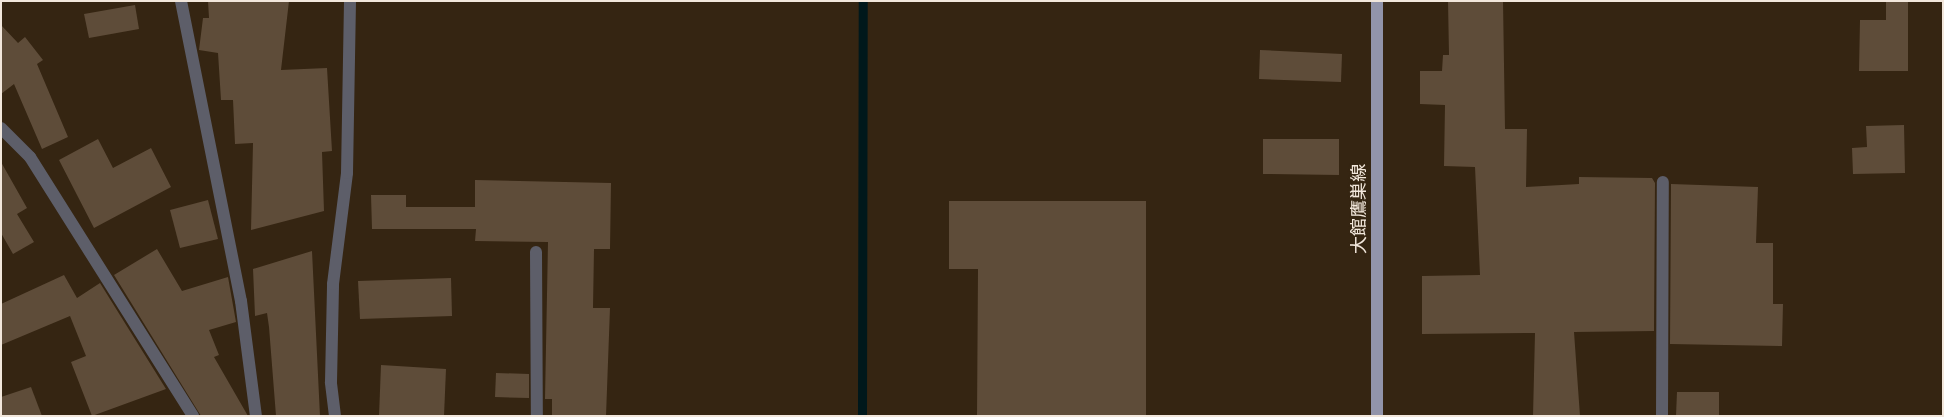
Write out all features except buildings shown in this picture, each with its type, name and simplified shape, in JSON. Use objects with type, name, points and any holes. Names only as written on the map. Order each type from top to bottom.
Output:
[{"type":"main road","name":"大館鷹巣線","points":[[1377,1],[1377,416]]},
{"type":"street","points":[[181,1],[241,301],[256,416]]},
{"type":"street","points":[[335,416],[331,382],[333,284],[346,172],[350,1]]},
{"type":"street","points":[[1,128],[30,157],[193,416]]},
{"type":"street","points":[[1662,416],[1663,182]]},
{"type":"street","points":[[536,252],[536,416]]},
{"type":"waterway","points":[[862,416],[863,1]]}]
